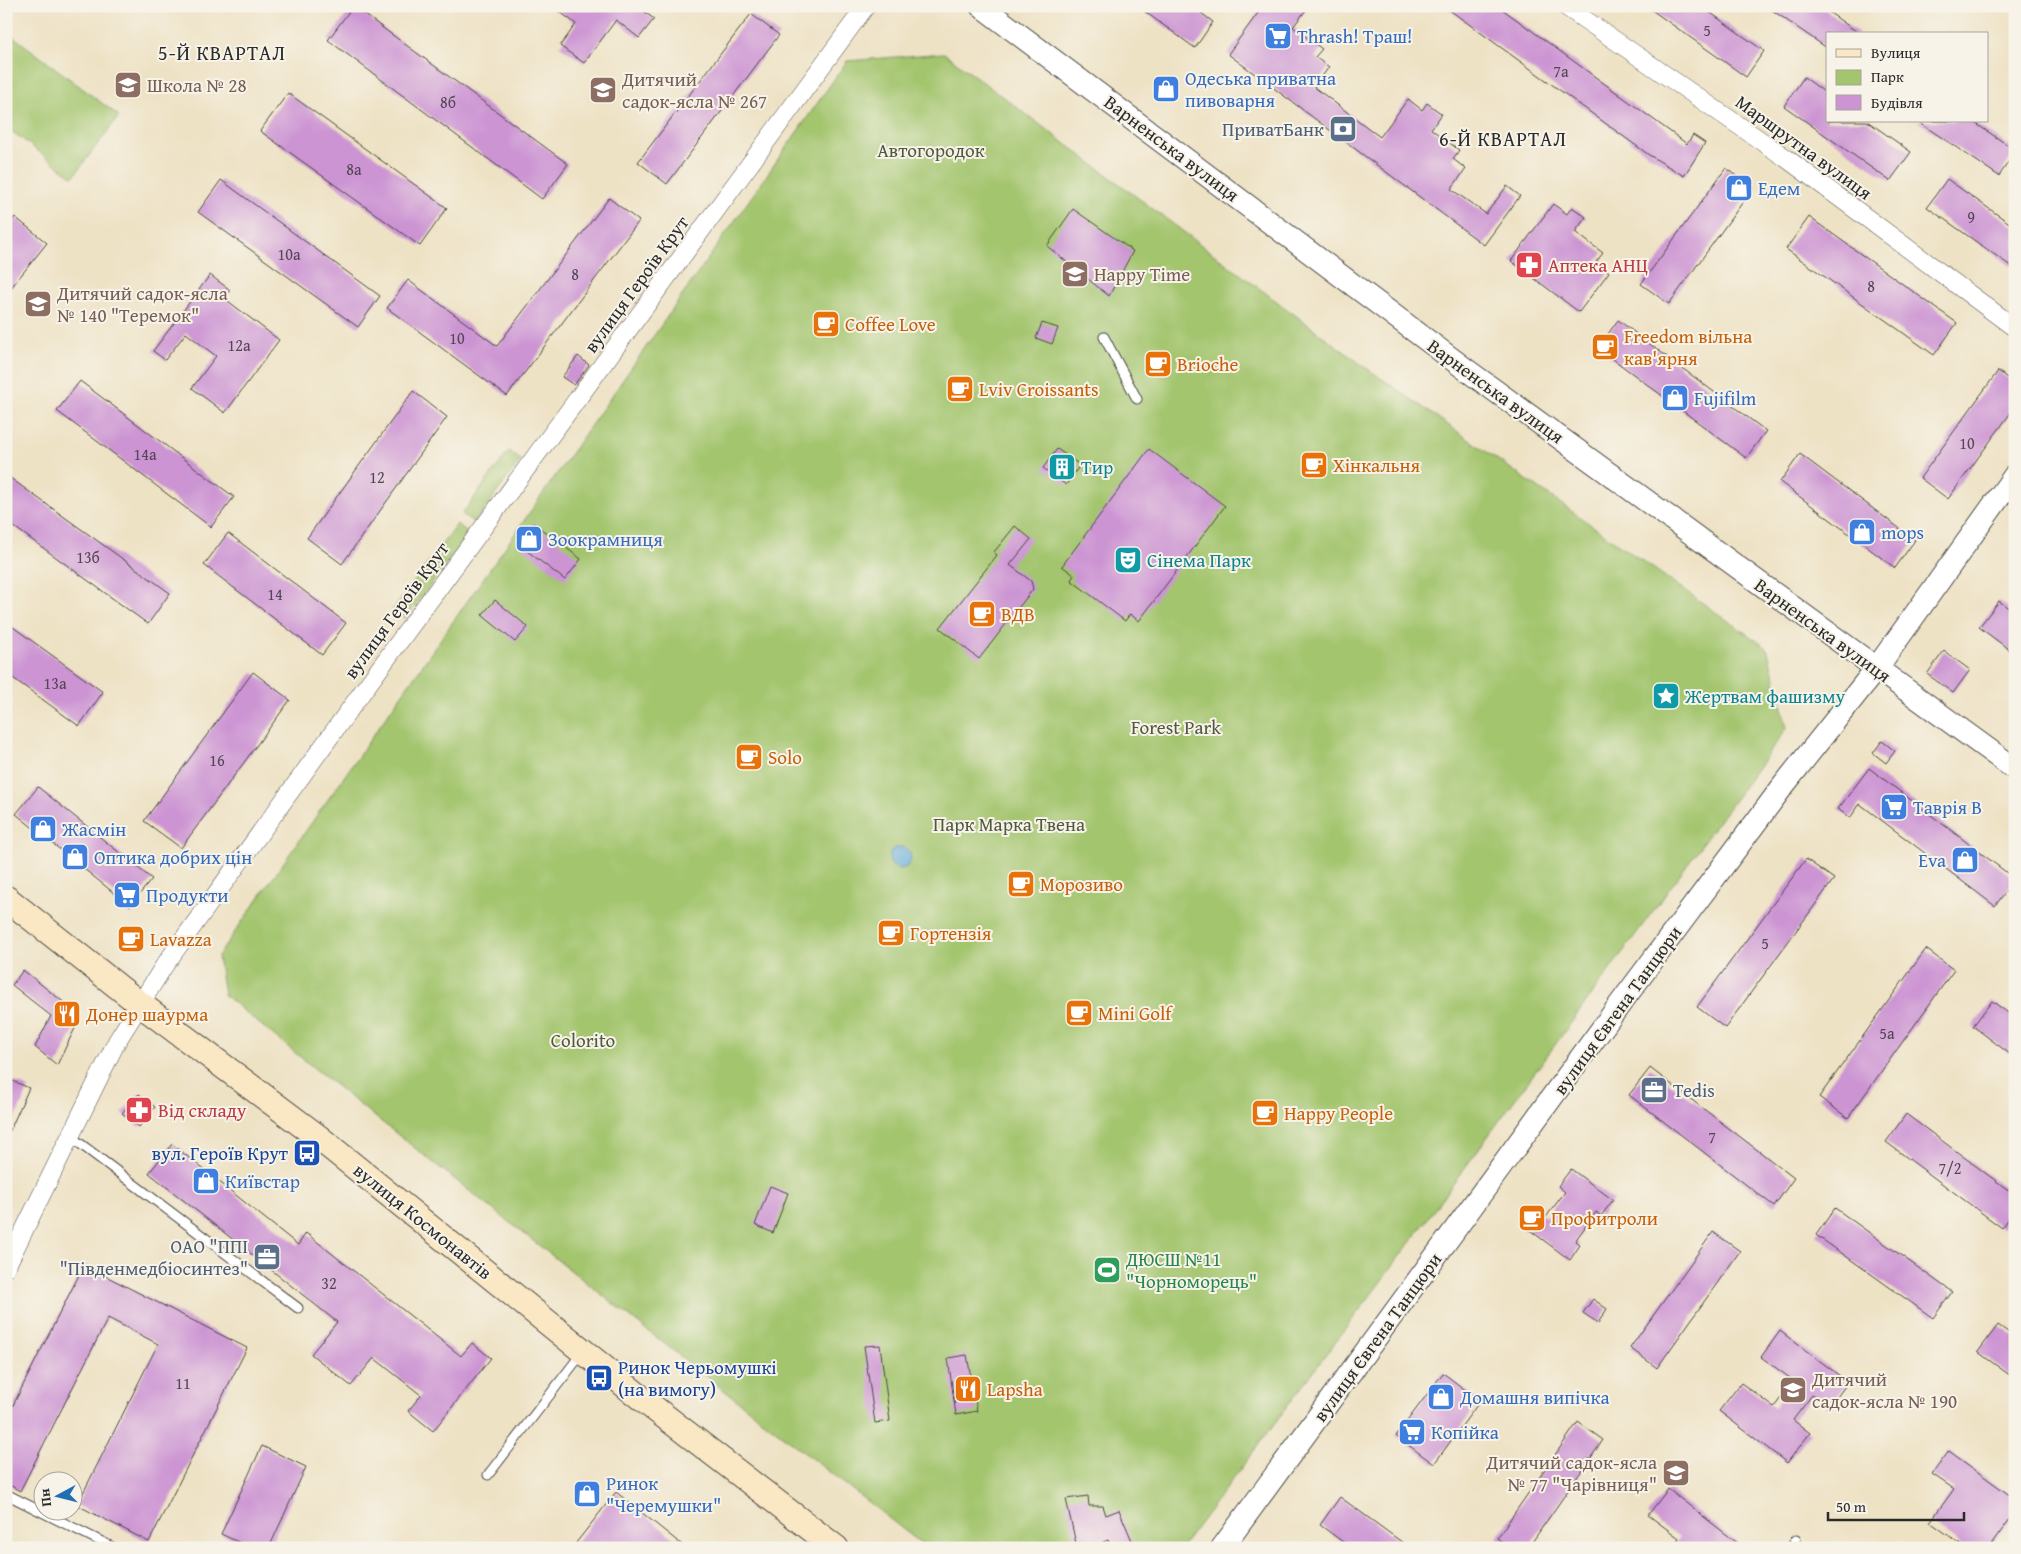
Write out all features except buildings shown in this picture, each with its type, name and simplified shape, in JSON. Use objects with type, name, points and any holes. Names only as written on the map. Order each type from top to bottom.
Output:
[{"type":"main road","name":"вулиця Космонавтів","points":[[6,898],[140,1004],[318,1138],[823,1542]]},
{"type":"street","name":"вулиця Героїв Крут","points":[[6,1267],[117,1041],[164,966],[866,6]]},
{"type":"street","name":"Варненська вулиця","points":[[981,6],[1468,371],[2015,769]]},
{"type":"street","name":"Маршрутна вулиця","points":[[1564,6],[1786,158],[2015,328]]},
{"type":"street","name":"вулиця Євгена Танцюри","points":[[1222,1548],[1649,965],[1783,786],[1876,669],[2015,476]]},
{"type":"lane","points":[[1104,337],[1137,399]]},
{"type":"lane","points":[[70,1136],[298,1308]]},
{"type":"lane","points":[[488,1475],[584,1351]]},
{"type":"lane","points":[[6,1494],[114,1548]]},
{"type":"green space","points":[[6,31],[119,116],[73,177],[6,127]]},
{"type":"green space","name":"Парк Марка Твена","points":[[944,53],[1358,362],[1767,648],[1787,728],[1412,1240],[1181,1548],[927,1548],[351,1098],[224,995],[218,956],[847,61]]},
{"type":"green space","points":[[509,451],[521,460],[474,523],[462,514]]},
{"type":"green space","points":[[457,524],[469,533],[405,619],[393,610]]},
{"type":"water","points":[[900,847],[908,850],[911,858],[908,866],[900,869],[892,866],[889,858],[892,850]]},
{"type":"place","name":"Thrash! Траш!","points":[[1278,36]]},
{"type":"place","name":"Школа № 28","points":[[128,85]]},
{"type":"place","name":"Одеська приватна пивоварня","points":[[1166,89]]},
{"type":"place","name":"Дитячий садок-ясла № 267","points":[[603,90]]},
{"type":"place","name":"ПриватБанк","points":[[1343,129]]},
{"type":"place","name":"Едем","points":[[1739,188]]},
{"type":"place","name":"Аптека АНЦ","points":[[1529,265]]},
{"type":"place","name":"Happy Time","points":[[1075,274]]},
{"type":"place","name":"Дитячий садок-ясла № 140 \"Теремок\"","points":[[38,304]]},
{"type":"place","name":"Coffee Love","points":[[826,324]]},
{"type":"place","name":"Freedom вільна кав'ярня","points":[[1605,347]]},
{"type":"place","name":"Brioche","points":[[1158,364]]},
{"type":"place","name":"Lviv Croissants","points":[[960,389]]},
{"type":"place","name":"Fujifilm","points":[[1675,398]]},
{"type":"place","name":"Хінкальня","points":[[1314,465]]},
{"type":"place","name":"Тир","points":[[1062,467]]},
{"type":"place","name":"mops","points":[[1862,532]]},
{"type":"place","name":"Зоокрамниця","points":[[529,539]]},
{"type":"place","name":"Сінема Парк","points":[[1128,560]]},
{"type":"place","name":"ВДВ","points":[[982,614]]},
{"type":"place","name":"Жертвам фашизму","points":[[1666,696]]},
{"type":"place","name":"Solo","points":[[749,757]]},
{"type":"place","name":"Таврія В","points":[[1894,807]]},
{"type":"place","name":"Жасмін","points":[[43,829]]},
{"type":"place","name":"Оптика добрих цін","points":[[75,857]]},
{"type":"place","name":"Eva","points":[[1965,860]]},
{"type":"place","name":"Морозиво","points":[[1021,884]]},
{"type":"place","name":"Продукти","points":[[127,895]]},
{"type":"place","name":"Гортензія","points":[[891,933]]},
{"type":"place","name":"Lavazza","points":[[131,939]]},
{"type":"place","name":"Mini Golf","points":[[1079,1013]]},
{"type":"place","name":"Донер шаурма","points":[[67,1014]]},
{"type":"place","name":"Tedis","points":[[1654,1090]]},
{"type":"place","name":"Від складу","points":[[139,1110]]},
{"type":"place","name":"Happy People","points":[[1265,1113]]},
{"type":"place","name":"вул. Героїв Крут","points":[[307,1153]]},
{"type":"place","name":"Київстар","points":[[206,1181]]},
{"type":"place","name":"Профитроли","points":[[1532,1218]]},
{"type":"place","name":"ОАО \"ППІ \"Південмедбіосинтез\"","points":[[267,1257]]},
{"type":"place","name":"ДЮСШ №11 \"Чорноморець\"","points":[[1107,1270]]},
{"type":"place","name":"Ринок Черьомушкі (на вимогу)","points":[[599,1378]]},
{"type":"place","name":"Lapsha","points":[[968,1389]]},
{"type":"place","name":"Дитячий садок-ясла № 190","points":[[1793,1390]]},
{"type":"place","name":"Домашня випічка","points":[[1441,1397]]},
{"type":"place","name":"Копійка","points":[[1412,1432]]},
{"type":"place","name":"Дитячий садок-ясла № 77 \"Чарівниця\"","points":[[1676,1473]]},
{"type":"place","name":"Ринок \"Черемушки\"","points":[[587,1494]]},
{"type":"district","name":"5-Й КВАРТАЛ","points":[[222,52]]},
{"type":"district","name":"6-Й КВАРТАЛ","points":[[1503,138]]},
{"type":"park label","name":"Автогородок","points":[[931,150]]},
{"type":"park label","name":"Forest Park","points":[[1176,727]]},
{"type":"park label","name":"Colorito","points":[[583,1040]]}]
